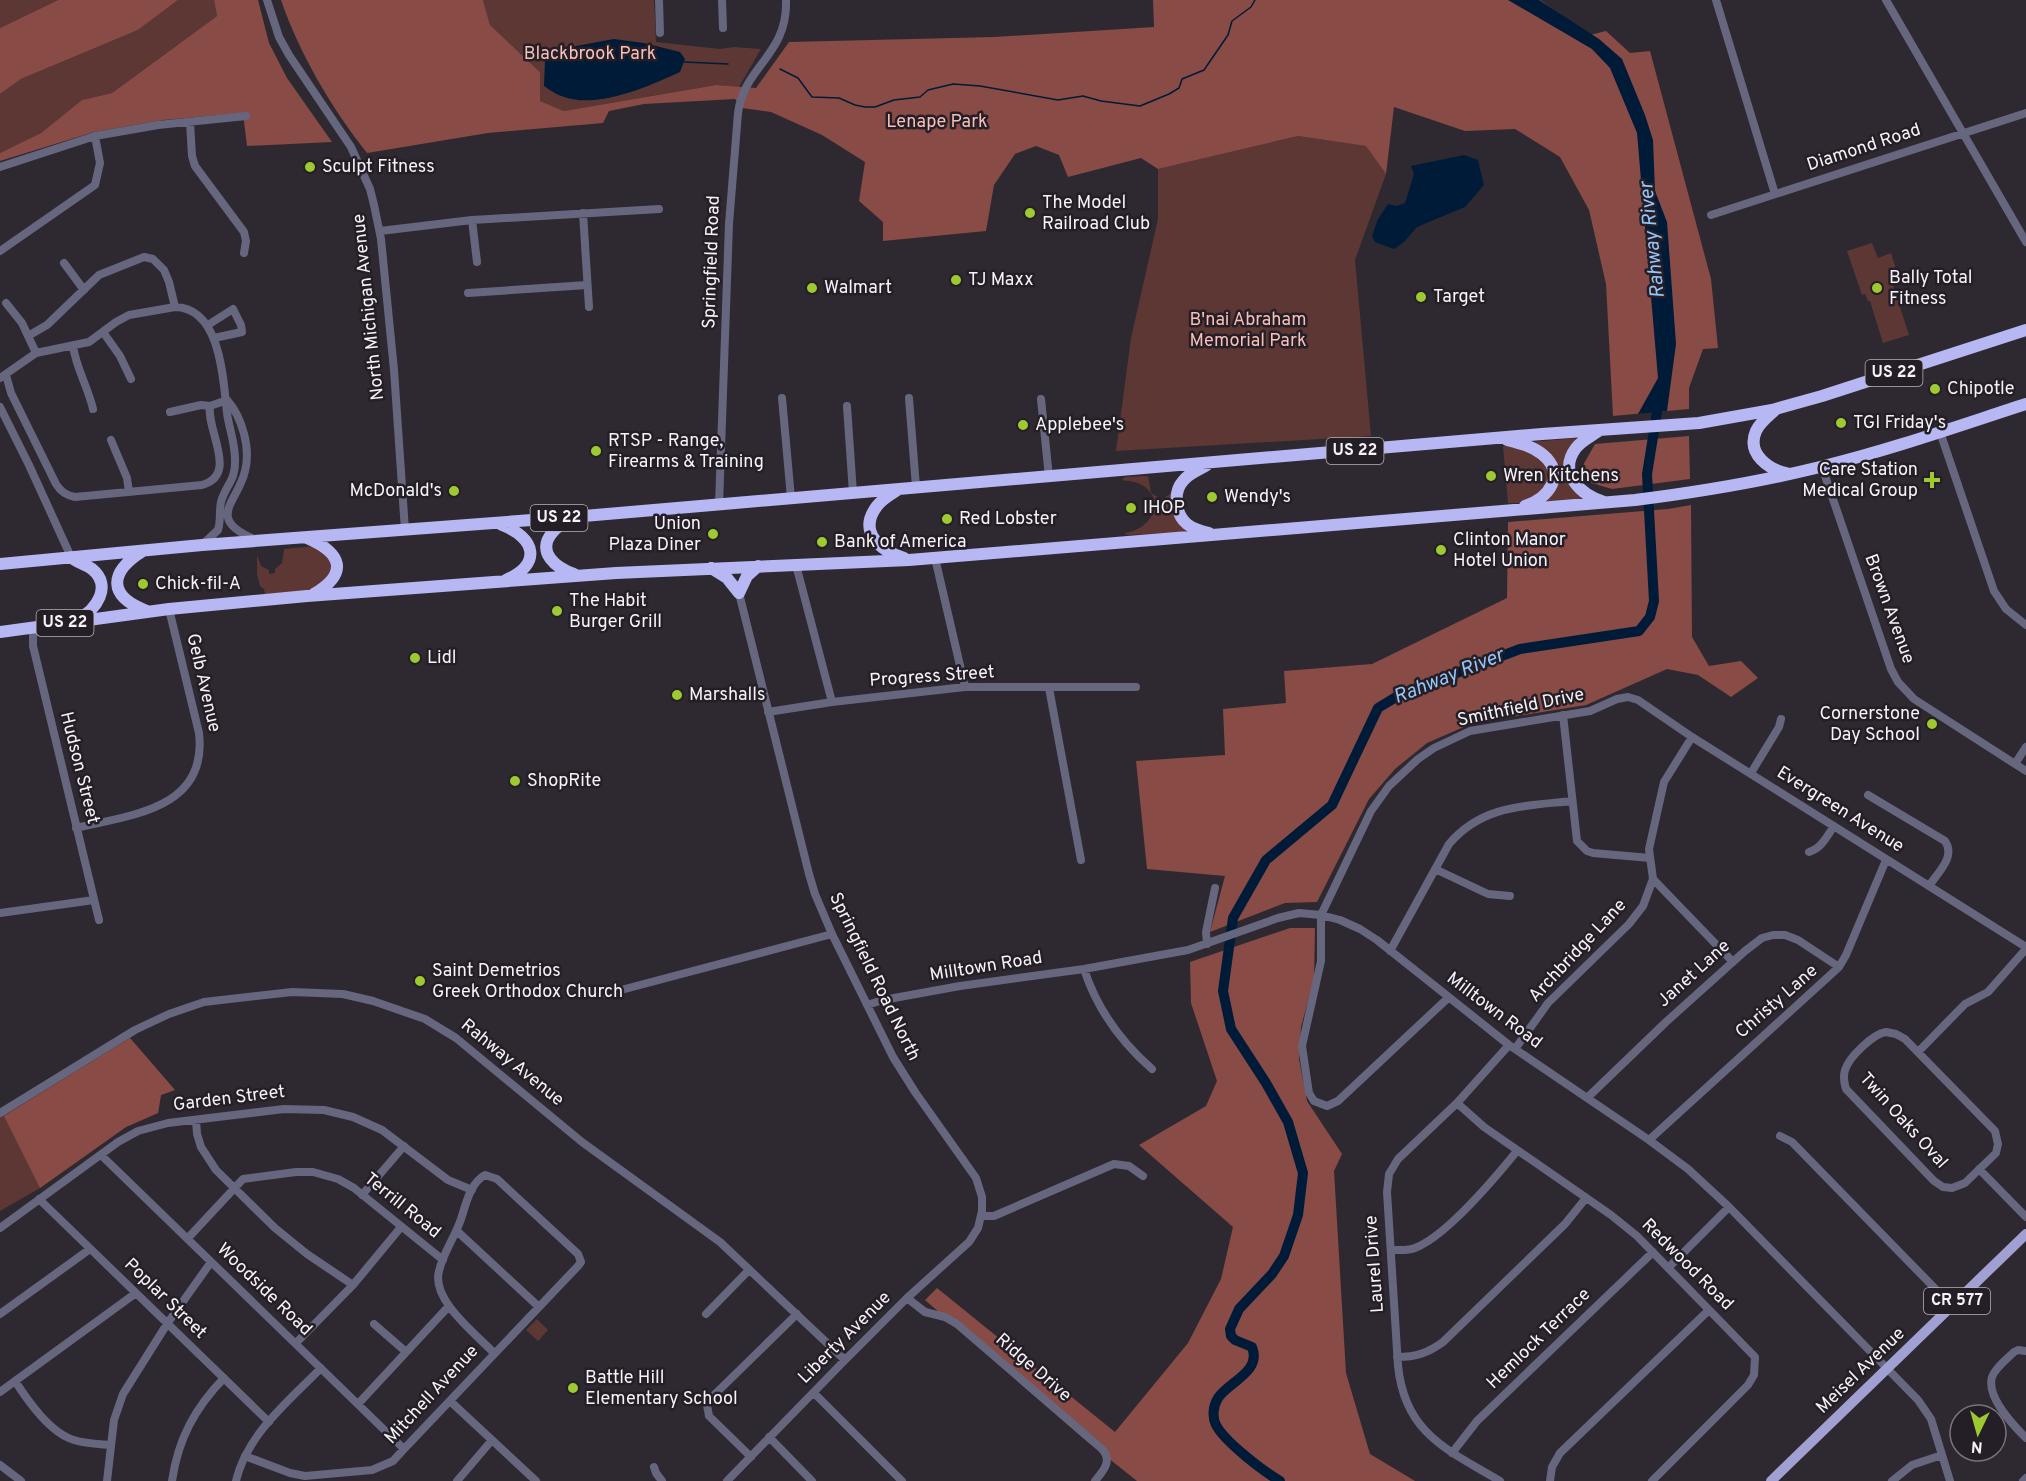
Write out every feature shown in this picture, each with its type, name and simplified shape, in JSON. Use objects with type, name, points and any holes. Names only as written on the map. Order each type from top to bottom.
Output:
[{"type":"highway","name":"US 22","points":[[0,564],[202,545],[572,518],[1709,422],[1777,409],[1822,396],[2026,330]]},
{"type":"highway","points":[[2009,336],[2026,336]]},
{"type":"highway","name":"US 22","points":[[0,632],[169,609],[310,596],[579,576],[909,560],[1122,546],[1217,535],[1609,503],[1720,488],[1822,467],[2026,404]]},
{"type":"highway","points":[[1777,409],[1756,430],[1755,448],[1766,465],[1779,472],[1791,474]]},
{"type":"highway","points":[[1601,430],[1576,448],[1571,458],[1570,468],[1572,479],[1578,488],[1589,496],[1609,503]]},
{"type":"highway","points":[[1499,438],[1522,444],[1539,452],[1548,462],[1553,474],[1551,486],[1546,495],[1537,502],[1512,511]]},
{"type":"highway","points":[[1210,463],[1182,481],[1178,490],[1177,503],[1180,514],[1187,524],[1217,535]]},
{"type":"highway","points":[[900,489],[875,508],[871,530],[875,540],[883,549],[909,560]]},
{"type":"highway","points":[[572,518],[552,533],[548,540],[547,550],[555,566],[579,576]]},
{"type":"highway","points":[[499,523],[522,534],[530,549],[530,558],[524,568],[502,582]]},
{"type":"highway","points":[[304,537],[329,549],[336,565],[331,582],[310,596]]},
{"type":"highway","points":[[144,550],[123,566],[118,574],[118,585],[121,595],[128,603],[149,612]]},
{"type":"highway","points":[[71,557],[95,572],[100,581],[101,592],[94,609],[72,622]]},
{"type":"highway","points":[[710,568],[727,578],[739,593],[747,576],[758,566]]},
{"type":"main road","name":"Meisel Avenue","points":[[1771,1481],[2026,1234]]},
{"type":"street","name":"North Michigan Avenue","points":[[267,0],[279,37],[351,147],[370,189],[380,231],[394,370],[405,530]]},
{"type":"street","points":[[659,0],[660,33]]},
{"type":"street","points":[[722,0],[723,27]]},
{"type":"street","name":"Springfield Road","points":[[718,504],[729,224],[738,112],[740,99],[746,88],[782,34],[786,0]]},
{"type":"street","points":[[1716,0],[1775,194]]},
{"type":"street","points":[[1886,0],[2026,242]]},
{"type":"street","name":"Diamond Road","points":[[1711,215],[2026,113]]},
{"type":"street","points":[[0,167],[95,136],[158,125],[246,116]]},
{"type":"street","points":[[190,122],[193,161],[244,232],[246,241],[244,253]]},
{"type":"street","points":[[0,251],[95,185],[100,164],[95,136]]},
{"type":"street","points":[[380,231],[472,220],[659,209]]},
{"type":"street","points":[[584,213],[589,308]]},
{"type":"street","points":[[472,220],[477,262]]},
{"type":"street","points":[[28,336],[47,325],[99,275],[139,258],[149,257],[164,270],[176,307]]},
{"type":"street","points":[[64,263],[84,290]]},
{"type":"street","points":[[468,292],[587,285]]},
{"type":"street","points":[[6,303],[14,312],[36,353]]},
{"type":"street","points":[[202,545],[218,530],[221,501],[234,477],[235,458],[227,400],[214,338],[208,325],[198,314],[190,309],[176,307],[129,315],[89,342],[36,353],[3,376],[60,491],[67,496],[208,484],[217,476],[220,458],[209,412],[210,406]]},
{"type":"street","points":[[208,325],[233,309],[237,316],[242,332],[214,338]]},
{"type":"street","points":[[103,333],[120,356],[130,379]]},
{"type":"street","points":[[73,346],[78,368],[87,387],[93,409]]},
{"type":"street","points":[[782,398],[791,498]]},
{"type":"street","points":[[909,398],[916,488]]},
{"type":"street","points":[[1041,399],[1049,477]]},
{"type":"street","points":[[170,412],[201,405],[210,406],[227,400]]},
{"type":"street","points":[[227,400],[237,416],[247,447],[242,482],[230,502],[229,519],[235,529],[257,541]]},
{"type":"street","points":[[847,406],[853,493]]},
{"type":"street","points":[[0,407],[71,557]]},
{"type":"street","points":[[1940,432],[1994,591],[2006,609],[2026,625]]},
{"type":"street","points":[[111,440],[127,478],[129,492]]},
{"type":"street","name":"Brown Avenue","points":[[1822,467],[1891,669],[1898,682],[1914,699],[2026,771]]},
{"type":"street","points":[[935,558],[965,687]]},
{"type":"street","points":[[796,565],[832,702]]},
{"type":"street","name":"Springfield Road North","points":[[739,593],[809,874],[832,934],[899,1068],[974,1175],[982,1197],[981,1216]]},
{"type":"street","name":"Gelb Avenue","points":[[76,828],[163,805],[184,789],[196,768],[199,733],[169,609]]},
{"type":"street","name":"Hudson Street","points":[[41,627],[33,634],[33,646],[99,920]]},
{"type":"street","name":"Progress Street","points":[[768,712],[832,702],[965,687],[1136,687]]},
{"type":"street","points":[[1049,688],[1081,860]]},
{"type":"street","name":"Smithfield Drive","points":[[1321,915],[1371,811],[1389,786],[1410,765],[1434,748],[1470,731],[1590,711],[1622,697],[1638,700]]},
{"type":"street","name":"Evergreen Avenue","points":[[1638,700],[1692,737],[2026,947]]},
{"type":"street","points":[[1563,715],[1577,841],[1587,851],[1650,858]]},
{"type":"street","points":[[1751,773],[1781,719]]},
{"type":"street","name":"Archbridge Lane","points":[[1512,1047],[1548,1003],[1634,918],[1643,906],[1653,879],[1650,858],[1653,828],[1664,782],[1692,737]]},
{"type":"street","points":[[2015,764],[2026,747]]},
{"type":"street","points":[[1868,795],[1945,841],[1948,845],[1949,855],[1929,886]]},
{"type":"street","points":[[1390,951],[1455,837],[1479,818],[1506,809],[1572,801]]},
{"type":"street","points":[[1809,852],[1821,846],[1834,826]]},
{"type":"street","name":"Christy Lane","points":[[1649,1140],[1839,967],[1846,956],[1886,860]]},
{"type":"street","points":[[1435,869],[1488,894],[1510,896]]},
{"type":"street","points":[[1653,879],[1733,962]]},
{"type":"street","points":[[1207,944],[1206,932],[1215,888]]},
{"type":"street","points":[[0,913],[94,900]]},
{"type":"street","name":"Milltown Road","points":[[867,1005],[960,986],[1084,969],[1188,950],[1278,918],[1299,913],[1321,915],[1360,929],[1512,1047],[1688,1169],[1925,1409],[1931,1419],[1950,1481]]},
{"type":"street","points":[[1321,915],[1321,961],[1303,1036],[1303,1057],[1309,1093],[1314,1101],[1327,1106],[1338,1101],[1448,998]]},
{"type":"street","points":[[606,994],[832,934]]},
{"type":"street","name":"Janet Lane","points":[[1587,1098],[1666,1022],[1762,938],[1785,935],[1798,940],[1839,967]]},
{"type":"street","points":[[1918,1052],[1965,1004],[1988,992],[2026,947]]},
{"type":"street","points":[[1084,969],[1091,991],[1104,1013],[1131,1050],[1152,1070]]},
{"type":"street","name":"Rahway Avenue","points":[[0,1113],[135,1030],[169,1014],[204,1002],[292,992],[343,994],[373,1000],[425,1019],[456,1038],[582,1142],[717,1239],[845,1360]]},
{"type":"street","name":"Twin Oaks Oval","points":[[1886,1032],[1905,1039],[1995,1131],[1998,1149],[1979,1169],[1965,1183],[1957,1187],[1947,1188],[1938,1184],[1846,1089],[1844,1079],[1847,1065],[1876,1035],[1886,1032]]},
{"type":"street","name":"Laurel Drive","points":[[1500,1481],[1452,1453],[1424,1430],[1411,1414],[1401,1385],[1397,1357],[1387,1192],[1389,1174],[1398,1159],[1512,1047]]},
{"type":"street","name":"Redwood Road","points":[[1457,1103],[1484,1127],[1637,1236],[1755,1357],[1754,1375],[1748,1385],[1652,1481]]},
{"type":"street","name":"Garden Street","points":[[0,1228],[117,1142],[138,1131],[168,1123],[284,1109],[324,1110],[368,1123],[382,1130],[448,1179],[472,1190]]},
{"type":"street","points":[[196,1120],[197,1134],[203,1151],[216,1170],[275,1228],[307,1254],[353,1285]]},
{"type":"street","points":[[1780,1136],[1792,1142],[1952,1306]]},
{"type":"street","points":[[362,1195],[404,1146]]},
{"type":"street","points":[[1392,1250],[1413,1249],[1433,1238],[1497,1176],[1517,1151]]},
{"type":"street","name":"Woodside Road","points":[[101,1155],[404,1449]]},
{"type":"street","points":[[981,1216],[994,1216],[1114,1164],[1129,1166],[1143,1176]]},
{"type":"street","points":[[1979,1169],[2026,1217]]},
{"type":"street","name":"Terrill Road","points":[[188,1238],[243,1179],[304,1172],[323,1174],[338,1179],[362,1195],[443,1260]]},
{"type":"street","name":"Mitchell Avenue","points":[[244,1456],[290,1473],[305,1476],[372,1470],[393,1461],[581,1262],[578,1254],[497,1179],[485,1175],[480,1178],[472,1190]]},
{"type":"street","points":[[472,1190],[438,1273],[439,1286],[449,1306],[494,1353]]},
{"type":"street","points":[[1397,1357],[1414,1357],[1426,1353],[1443,1342],[1565,1224],[1586,1198]]},
{"type":"street","name":"Poplar Street","points":[[39,1199],[269,1422]]},
{"type":"street","points":[[1668,1268],[1729,1208]]},
{"type":"street","name":"Liberty Avenue","points":[[727,1481],[907,1298],[969,1242],[978,1228],[981,1216]]},
{"type":"street","points":[[296,1343],[353,1285],[401,1227]]},
{"type":"street","points":[[457,1231],[539,1307]]},
{"type":"street","points":[[0,1314],[90,1249]]},
{"type":"street","name":"Hemlock Terrace","points":[[1452,1453],[1477,1421],[1653,1252]]},
{"type":"street","points":[[107,1481],[115,1413],[123,1394],[167,1324],[211,1262]]},
{"type":"street","points":[[706,1314],[749,1270]]},
{"type":"street","points":[[0,1392],[136,1293]]},
{"type":"street","name":"Ridge Drive","points":[[907,1298],[926,1312],[945,1317],[957,1324],[1102,1449],[1107,1461],[1104,1470],[1095,1481]]},
{"type":"street","points":[[358,1404],[449,1306]]},
{"type":"street","points":[[1550,1481],[1552,1467],[1560,1453],[1709,1310]]},
{"type":"street","points":[[751,1456],[711,1419],[707,1412],[707,1405],[711,1398],[797,1314]]},
{"type":"street","points":[[374,1324],[405,1351]]},
{"type":"street","points":[[2026,1351],[2014,1352],[1996,1370],[1991,1384],[2005,1416],[2026,1438]]},
{"type":"street","points":[[236,1481],[249,1446],[321,1368]]},
{"type":"street","points":[[172,1481],[180,1443],[190,1421],[199,1406],[224,1378]]},
{"type":"street","points":[[15,1381],[36,1410],[55,1429],[71,1440],[111,1445]]},
{"type":"street","points":[[813,1393],[902,1481]]},
{"type":"street","points":[[450,1401],[536,1481]]},
{"type":"street","points":[[769,1437],[812,1481]]},
{"type":"street","points":[[457,1481],[492,1440]]},
{"type":"street","points":[[1892,1481],[1912,1465],[1942,1455]]},
{"type":"street","points":[[0,1466],[21,1481]]},
{"type":"street","points":[[654,1467],[662,1481]]},
{"type":"green space","points":[[0,0],[58,0],[0,28]]},
{"type":"green space","points":[[58,0],[178,0],[138,30],[21,79],[0,94],[0,28]]},
{"type":"green space","points":[[178,0],[214,0],[217,16],[112,93],[82,100],[41,133],[0,153],[0,94],[21,79],[138,30]]},
{"type":"green space","points":[[214,0],[258,0],[269,43],[287,78],[332,142],[247,146],[243,113],[164,120],[94,132],[0,161],[0,153],[41,133],[82,100],[112,93],[217,16]]},
{"type":"green space","name":"Lenape Park","points":[[281,0],[483,0],[490,25],[540,72],[540,101],[564,111],[716,85],[756,88],[789,42],[994,37],[1154,27],[1153,0],[1540,0],[1590,35],[1606,31],[1630,53],[1650,51],[1711,279],[1718,348],[1703,349],[1689,388],[1689,409],[1613,416],[1606,284],[1589,210],[1560,157],[1515,129],[1465,131],[1394,107],[1386,174],[1366,146],[1298,136],[1158,169],[1141,158],[1068,177],[1059,155],[1036,146],[1015,154],[994,185],[986,231],[883,241],[883,222],[859,201],[865,162],[822,135],[771,112],[742,108],[735,99],[644,104],[609,111],[603,123],[488,133],[367,153],[341,118],[318,80],[297,40]]},
{"type":"green space","name":"Blackbrook Park","points":[[483,0],[654,0],[656,42],[720,49],[734,47],[761,49],[739,87],[716,85],[564,111],[540,101],[540,72],[490,25]]},
{"type":"green space","name":"B'nai Abraham Memorial Park","points":[[1298,136],[1367,146],[1386,174],[1355,260],[1371,436],[1116,451],[1131,338],[1158,219],[1158,169]]},
{"type":"green space","name":"Bally Total Fitness","points":[[1872,243],[1878,258],[1891,253],[1899,279],[1892,282],[1909,335],[1883,343],[1870,301],[1865,294],[1862,295],[1847,251]]},
{"type":"green space","points":[[1689,436],[1690,479],[1612,489],[1588,482],[1582,467],[1595,444]]},
{"type":"green space","points":[[1580,438],[1568,456],[1585,499],[1547,503],[1544,501],[1556,477],[1530,442]]},
{"type":"green space","points":[[1503,446],[1536,454],[1541,458],[1549,473],[1548,485],[1528,503],[1508,503]]},
{"type":"green space","points":[[1148,476],[1151,493],[1160,501],[1165,501],[1165,497],[1172,493],[1190,532],[1126,535],[1125,533],[1143,526],[1155,505],[1148,490],[1138,483],[1122,480],[1125,477]]},
{"type":"green space","points":[[1691,505],[1692,637],[1709,666],[1741,661],[1758,678],[1731,697],[1698,675],[1667,669],[1586,705],[1473,723],[1427,743],[1395,769],[1369,799],[1317,902],[1285,903],[1210,932],[1225,876],[1147,869],[1136,761],[1225,755],[1223,709],[1286,703],[1284,671],[1372,664],[1507,598],[1508,522],[1668,509]]},
{"type":"green space","points":[[314,546],[329,554],[332,570],[321,587],[307,591],[265,594],[257,574],[257,555],[261,566],[269,570],[269,574],[275,573],[275,569],[282,563],[284,549]]},
{"type":"green space","points":[[1290,928],[1315,928],[1314,979],[1301,1027],[1299,1059],[1307,1101],[1342,1154],[1334,1171],[1346,1373],[1370,1454],[1415,1481],[1137,1481],[1083,1438],[925,1300],[937,1288],[1115,1432],[1188,1343],[1221,1279],[1233,1227],[1139,1145],[1206,1106],[1217,1081],[1191,1003],[1190,962]]},
{"type":"green space","points":[[130,1038],[175,1090],[161,1095],[158,1113],[126,1127],[40,1188],[0,1211],[0,1115]]},
{"type":"green space","points":[[130,1038],[175,1090],[161,1095],[158,1113],[126,1127],[40,1188],[4,1116]]},
{"type":"green space","points":[[537,1319],[548,1330],[538,1341],[526,1330]]},
{"type":"water","points":[[1508,0],[1539,0],[1599,39],[1622,59],[1645,115],[1653,140],[1655,191],[1667,222],[1676,344],[1667,411],[1638,414],[1658,378],[1637,133],[1610,68],[1592,49]]},
{"type":"water","points":[[614,39],[644,43],[680,52],[685,59],[680,72],[624,94],[593,100],[564,97],[544,86],[545,60],[565,48]]},
{"type":"water","points":[[1464,155],[1478,160],[1484,185],[1465,207],[1417,227],[1404,242],[1394,249],[1375,242],[1372,236],[1378,219],[1388,204],[1397,206],[1405,203],[1414,174],[1411,166]]},
{"type":"waterway","points":[[780,69],[798,78],[812,97],[839,98],[865,107],[920,97],[928,90],[953,84],[980,86],[1058,100],[1083,96],[1101,101],[1140,106],[1169,94],[1179,88],[1182,79],[1204,70],[1228,35],[1232,21],[1251,7],[1255,0]]},
{"type":"waterway","points":[[684,62],[728,64]]},
{"type":"waterway","name":"Rahway River","points":[[1280,1481],[1227,1440],[1216,1425],[1214,1415],[1218,1398],[1248,1370],[1252,1363],[1254,1356],[1252,1347],[1235,1340],[1231,1336],[1230,1329],[1239,1309],[1272,1274],[1284,1256],[1298,1215],[1303,1173],[1288,1122],[1231,1029],[1223,991],[1233,918],[1266,860],[1332,805],[1378,708],[1401,694],[1520,649],[1639,631],[1650,617],[1654,601],[1647,474],[1659,400]]},
{"type":"place","name":"Sculpt Fitness","points":[[310,167]]},
{"type":"place","name":"The Model Railroad Club","points":[[1030,213]]},
{"type":"place","name":"TJ Maxx","points":[[956,280]]},
{"type":"place","name":"Walmart","points":[[812,288]]},
{"type":"place","name":"Bally Total Fitness","points":[[1877,288]]},
{"type":"place","name":"Target","points":[[1421,297]]},
{"type":"place","name":"Chipotle","points":[[1935,389]]},
{"type":"place","name":"TGI Friday's","points":[[1841,423]]},
{"type":"place","name":"Applebee's","points":[[1023,425]]},
{"type":"place","name":"RTSP - Range, Firearms & Training","points":[[596,451]]},
{"type":"place","name":"Wren Kitchens","points":[[1491,476]]},
{"type":"place","name":"Care Station Medical Group","points":[[1932,480]]},
{"type":"place","name":"McDonald's","points":[[454,491]]},
{"type":"place","name":"Wendy's","points":[[1212,497]]},
{"type":"place","name":"IHOP","points":[[1131,508]]},
{"type":"place","name":"Red Lobster","points":[[947,519]]},
{"type":"place","name":"Union Plaza Diner","points":[[713,534]]},
{"type":"place","name":"Bank of America","points":[[822,542]]},
{"type":"place","name":"Clinton Manor Hotel Union","points":[[1441,550]]},
{"type":"place","name":"Chick-fil-A","points":[[143,584]]},
{"type":"place","name":"The Habit Burger Grill","points":[[557,611]]},
{"type":"place","name":"Lidl","points":[[415,658]]},
{"type":"place","name":"Marshalls","points":[[677,695]]},
{"type":"place","name":"Cornerstone Day School","points":[[1932,724]]},
{"type":"place","name":"ShopRite","points":[[515,781]]},
{"type":"place","name":"Saint Demetrios Greek Orthodox Church","points":[[420,981]]},
{"type":"place","name":"Battle Hill Elementary School","points":[[573,1388]]}]
